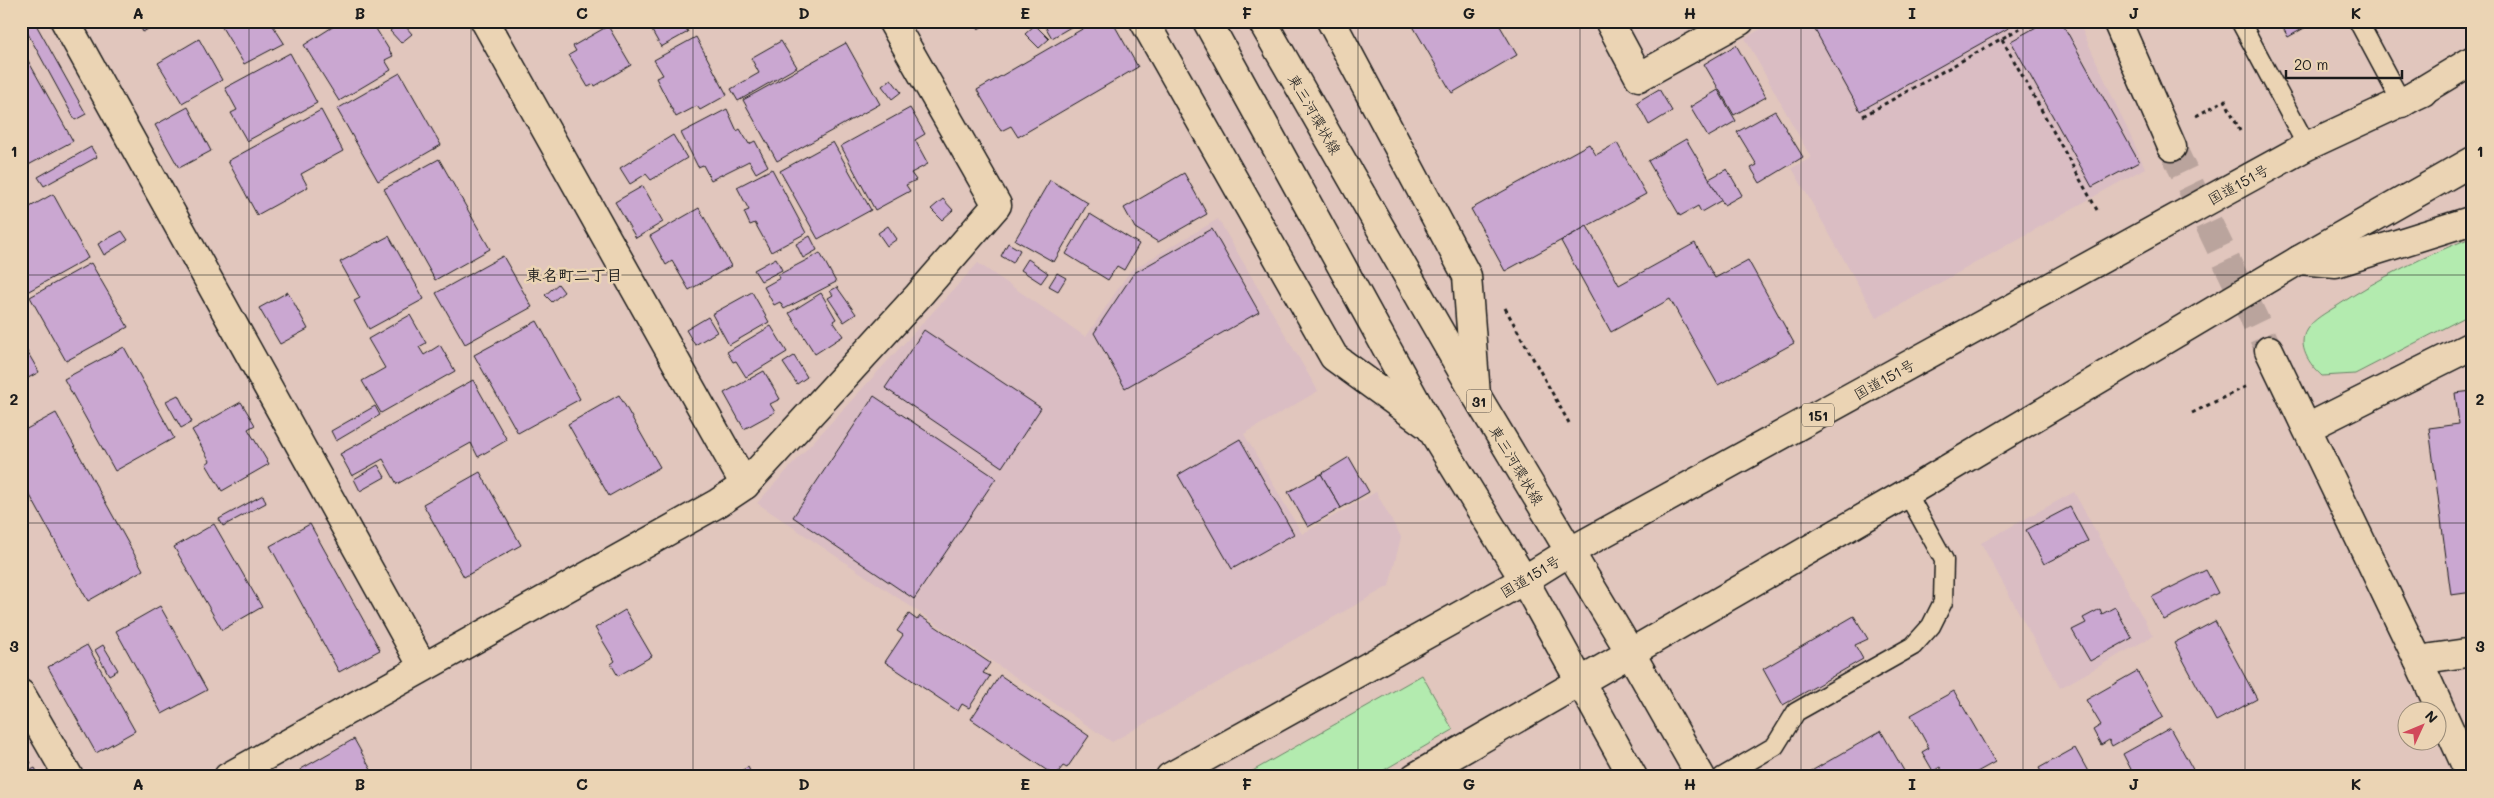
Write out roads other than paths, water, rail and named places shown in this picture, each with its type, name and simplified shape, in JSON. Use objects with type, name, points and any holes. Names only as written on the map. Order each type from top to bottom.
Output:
[{"type":"main road","points":[[65,21],[423,667]]},
{"type":"main road","points":[[485,21],[745,485]]},
{"type":"main road","points":[[228,777],[718,503],[745,485],[918,296],[997,205],[892,21]]},
{"type":"main road","points":[[1144,21],[1334,357],[1430,427]]},
{"type":"main road","points":[[1207,21],[1430,427],[1524,580],[1632,777]]},
{"type":"main road","name":"東三河環状線","points":[[1262,21],[1476,396],[1630,652],[1701,777]]},
{"type":"main road","points":[[1331,21],[1467,276],[1476,396]]},
{"type":"main road","points":[[1609,21],[1639,77],[1740,21]]},
{"type":"main road","points":[[2116,21],[2172,147]]},
{"type":"main road","points":[[2402,103],[2473,60]]},
{"type":"main road","name":"国道151号","points":[[1170,777],[1524,580],[1569,552],[2307,146],[2402,103],[2473,67]]},
{"type":"main road","points":[[1415,777],[1580,680],[1907,493],[2299,260],[2473,161]]},
{"type":"main road","points":[[2299,260],[2336,263],[2473,220]]},
{"type":"main road","points":[[2307,428],[2473,345]]},
{"type":"main road","points":[[2274,360],[2418,660],[2471,777]]},
{"type":"main road","points":[[2418,660],[2473,652]]},
{"type":"main road","points":[[21,694],[69,777]]},
{"type":"lane","points":[[2240,21],[2307,146]]},
{"type":"lane","points":[[2358,21],[2402,103]]},
{"type":"lane","points":[[1722,777],[1775,746],[1796,712],[1913,646],[1931,626],[1943,602],[1944,560],[1907,493]]},
{"type":"tunnel","points":[[2172,147],[2269,350]]},
{"type":"district","name":"東名町二丁目","points":[[574,274]]}]
